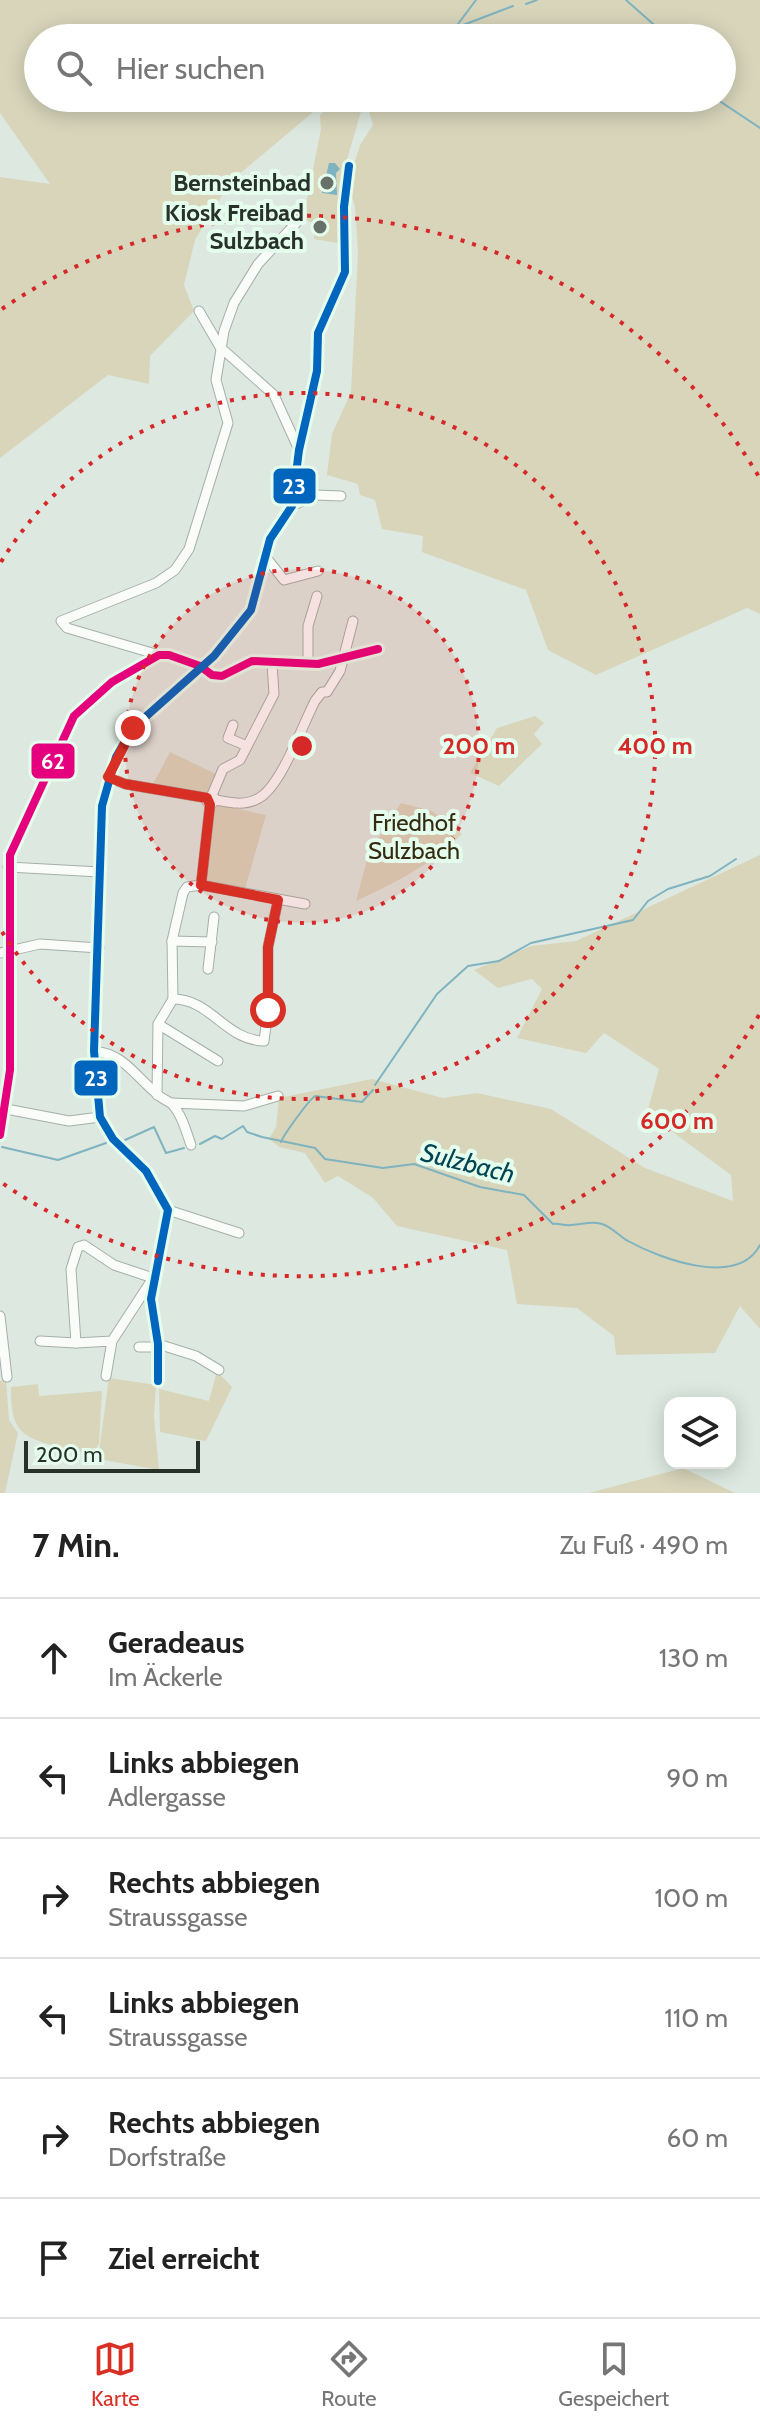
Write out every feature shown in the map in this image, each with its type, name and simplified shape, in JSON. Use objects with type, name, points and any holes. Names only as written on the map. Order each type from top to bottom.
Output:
[{"type":"street","points":[[158,1381],[158,1344],[151,1299],[168,1210],[146,1171],[113,1139],[100,1117],[94,1051],[100,823],[108,777],[133,728],[214,656],[251,610],[270,539],[292,506],[299,450],[317,371],[318,333],[345,272],[344,207],[349,166]]},
{"type":"street","points":[[297,222],[258,264],[234,303],[220,347],[216,380],[228,423],[189,549],[175,570],[156,583],[61,621],[67,628],[200,666],[212,675],[222,676],[252,661],[308,664],[378,649]]},
{"type":"street","points":[[199,311],[220,347],[274,395],[299,450]]},
{"type":"street","points":[[292,506],[315,495],[341,496]]},
{"type":"street","points":[[264,555],[284,580],[318,571]]},
{"type":"street","points":[[308,664],[308,626],[317,596]]},
{"type":"street","points":[[108,777],[125,784],[247,803],[266,793],[315,701],[322,692],[327,692],[340,671],[353,621]]},
{"type":"street","points":[[0,1135],[10,1070],[4,888],[14,844],[74,716],[112,682],[159,655]]},
{"type":"street","points":[[201,885],[212,799],[218,777],[223,769],[240,760],[274,694],[272,663]]},
{"type":"street","points":[[233,725],[228,738],[247,746]]},
{"type":"street","points":[[8,867],[100,872]]},
{"type":"street","points":[[157,1095],[158,1024],[173,999],[172,941],[187,887],[201,885],[305,904]]},
{"type":"street","points":[[173,999],[190,999],[206,1007],[232,1032],[249,1040],[264,1041],[268,1010],[268,947],[278,900]]},
{"type":"street","points":[[208,969],[208,945],[212,942],[214,917]]},
{"type":"street","points":[[172,941],[212,942]]},
{"type":"street","points":[[4,952],[40,944],[99,948]]},
{"type":"street","points":[[158,1024],[218,1061]]},
{"type":"street","points":[[94,1051],[110,1053],[127,1064],[157,1095],[171,1103],[182,1120],[191,1145]]},
{"type":"street","points":[[171,1103],[244,1106],[278,1096]]},
{"type":"street","points":[[3,1108],[69,1121],[100,1117]]},
{"type":"street","points":[[168,1210],[239,1233]]},
{"type":"street","points":[[76,1343],[71,1269],[78,1247],[84,1245],[114,1265],[153,1278]]},
{"type":"street","points":[[106,1376],[112,1341],[139,1295],[153,1278]]},
{"type":"street","points":[[0,1316],[7,1377]]},
{"type":"street","points":[[40,1341],[112,1341]]},
{"type":"street","points":[[139,1347],[155,1347],[158,1344],[196,1356],[219,1370]]},
{"type":"green space","points":[[0,0],[760,0],[760,614],[747,608],[596,675],[548,650],[526,590],[422,552],[423,536],[382,529],[375,500],[360,495],[358,484],[327,475],[332,434],[351,392],[358,253],[355,207],[348,183],[360,145],[373,125],[369,112],[736,112],[736,24],[24,24],[24,112],[313,112],[231,181],[195,240],[184,285],[194,311],[150,356],[149,384],[108,375],[0,458],[0,177],[50,184],[0,113]]},
{"type":"green space","name":"Bernsteinbad","points":[[323,112],[361,112],[346,163],[343,244],[314,239],[315,223],[303,220],[321,129],[320,116]]},
{"type":"green space","points":[[535,716],[544,723],[534,734],[542,744],[499,786],[470,773],[497,728]]},
{"type":"green space","points":[[170,752],[216,774],[210,793],[153,784]]},
{"type":"green space","name":"Friedhof Sulzbach","points":[[401,803],[432,811],[462,834],[412,872],[356,901],[368,855]]},
{"type":"green space","points":[[220,805],[266,815],[245,889],[211,884],[204,878],[215,808]]},
{"type":"green space","points":[[760,855],[760,1329],[740,1306],[715,1353],[616,1355],[614,1336],[577,1308],[517,1304],[507,1250],[397,1226],[373,1198],[338,1176],[325,1183],[305,1153],[279,1147],[269,1139],[276,1127],[279,1098],[372,1079],[443,1098],[477,1093],[551,1109],[645,1168],[733,1201],[731,1175],[647,1113],[659,1069],[604,1033],[586,1053],[517,1038],[542,989],[532,979],[498,988],[474,970],[531,946],[576,941]]},
{"type":"green space","points":[[217,1371],[232,1387],[206,1441],[160,1432],[159,1389],[209,1401]]},
{"type":"green space","points":[[109,1378],[156,1385],[154,1417],[159,1470],[98,1459]]},
{"type":"green space","points":[[6,1380],[9,1420],[18,1433],[5,1493],[0,1493],[0,1381]]},
{"type":"green space","points":[[38,1384],[39,1396],[102,1391],[99,1443],[94,1453],[43,1442],[19,1428],[13,1411],[11,1387]]},
{"type":"green space","points":[[685,1469],[735,1493],[589,1493]]},
{"type":"water","points":[[329,163],[335,163],[340,169],[336,173],[337,195],[322,193]]},
{"type":"waterway","points":[[458,24],[476,0]]},
{"type":"waterway","points":[[526,4],[537,0]]},
{"type":"waterway","points":[[626,0],[653,24]]},
{"type":"waterway","points":[[466,24],[513,6]]},
{"type":"waterway","points":[[736,112],[760,128]]},
{"type":"waterway","points":[[375,1085],[437,994],[468,966],[499,961],[531,943],[633,920],[648,901],[668,889],[710,876],[736,859]]},
{"type":"waterway","points":[[281,1142],[315,1096],[362,1102],[373,1090]]},
{"type":"waterway","name":"Sulzbach","points":[[200,1144],[215,1136],[222,1139],[243,1126],[247,1132],[262,1137],[315,1148],[325,1159],[383,1168],[414,1164],[480,1187],[524,1195],[553,1224],[602,1224],[642,1248],[698,1266],[735,1265],[749,1258],[760,1245]]},
{"type":"waterway","points":[[125,1140],[154,1127],[166,1153],[184,1148]]},
{"type":"waterway","points":[[2,1147],[58,1160],[106,1143]]},
{"type":"transit line","name":"23","points":[[158,1381],[158,1344],[151,1299],[168,1210],[146,1171],[113,1139],[100,1117],[94,1051],[102,806],[116,757],[133,728],[214,656],[251,610],[270,539],[292,506],[299,450],[317,371],[318,333],[345,272],[344,207],[349,166]]},
{"type":"transit line","name":"62","points":[[0,1135],[10,1070],[10,855],[74,716],[112,682],[159,655],[169,655],[200,666],[212,675],[222,676],[252,661],[318,664],[378,649]]},
{"type":"place","name":"Bernsteinbad","points":[[327,183]]},
{"type":"place","name":"Kiosk Freibad Sulzbach","points":[[320,227]]},
{"type":"route","points":[[133,728],[108,777],[125,784],[207,798],[210,805],[201,885],[278,900],[268,947],[268,1010]]}]
